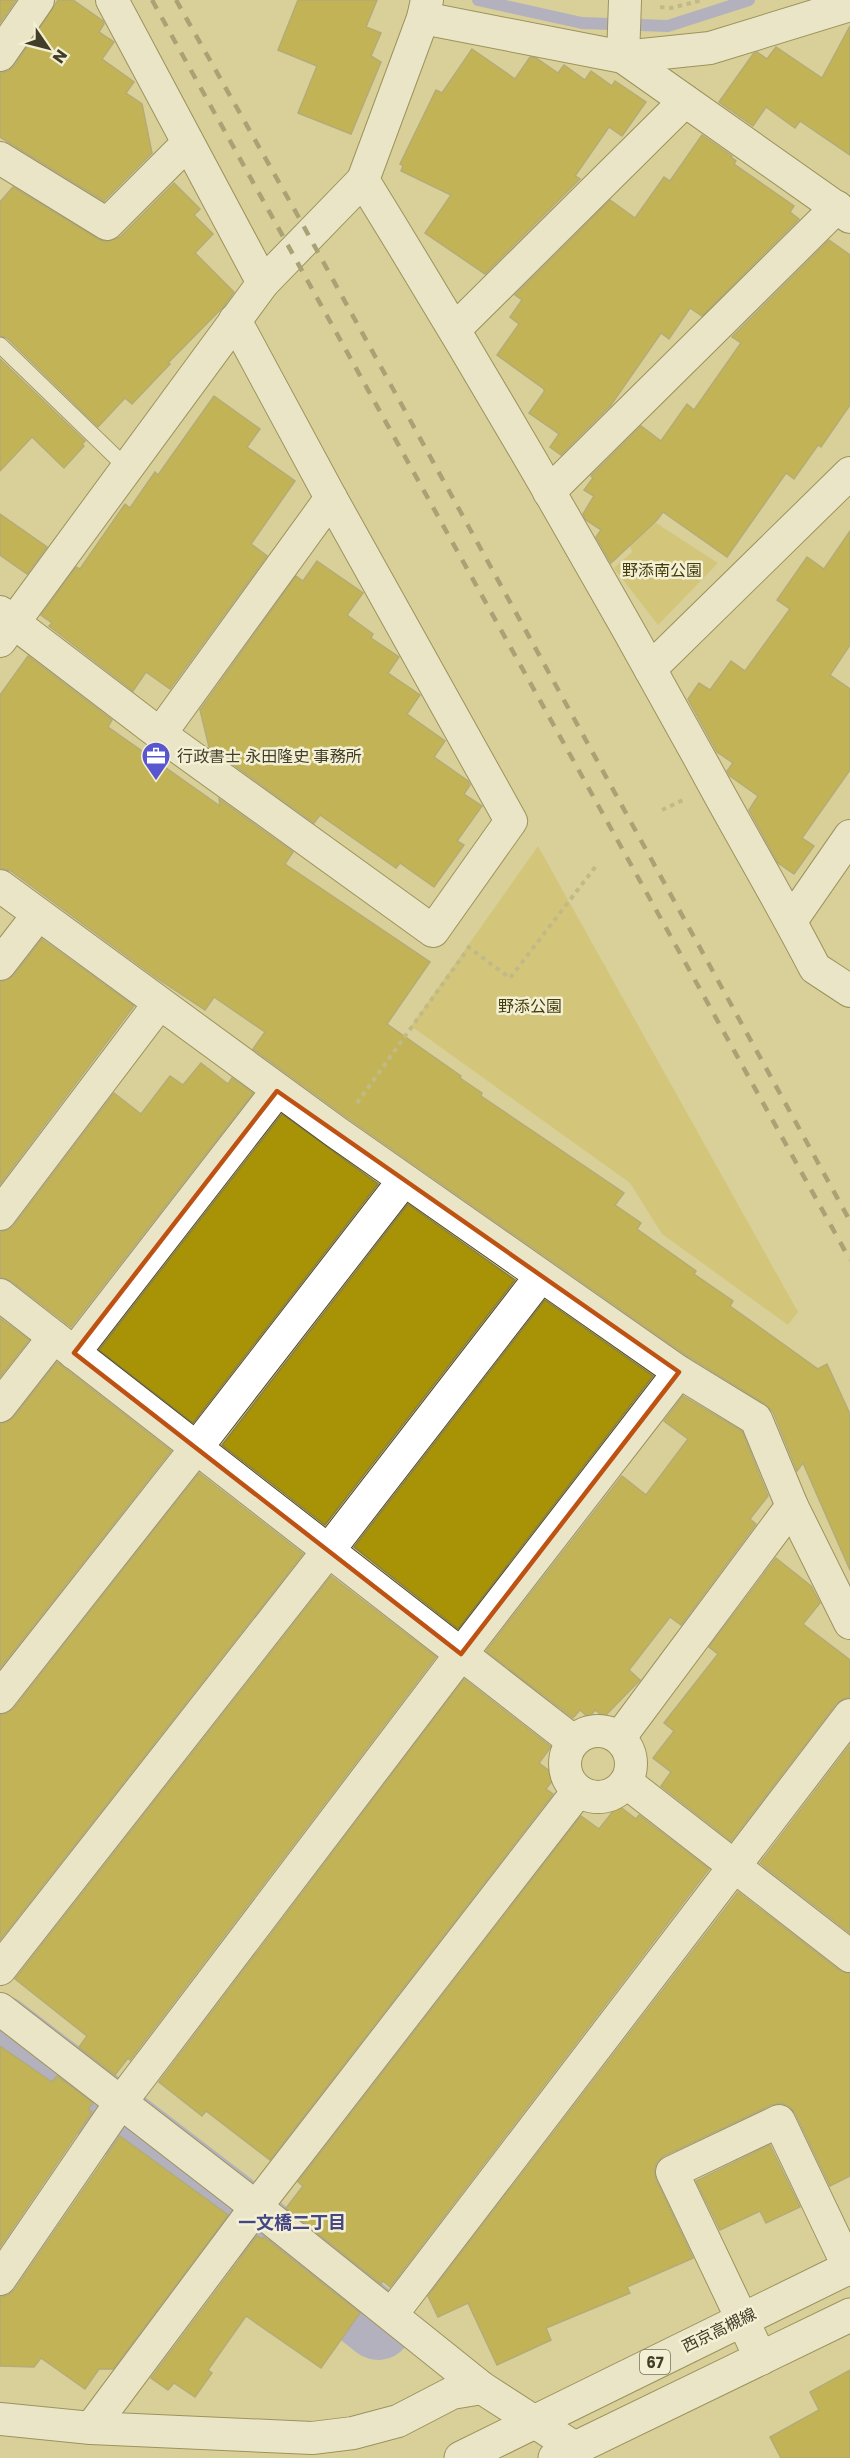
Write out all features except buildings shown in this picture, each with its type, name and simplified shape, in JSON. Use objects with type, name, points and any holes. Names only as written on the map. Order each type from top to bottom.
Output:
[{"type":"main road","name":"西京高槻線","points":[[460,2458],[850,2268]]},
{"type":"main road","points":[[565,2453],[850,2315]]},
{"type":"street","points":[[0,55],[38,0]]},
{"type":"street","points":[[112,0],[263,283]]},
{"type":"street","points":[[235,320],[331,498],[511,821],[433,932],[5,625],[127,468],[235,320],[263,283],[363,180],[425,9],[623,19],[710,48],[850,4]]},
{"type":"street","points":[[549,492],[843,212],[685,101],[623,19]]},
{"type":"street","points":[[455,329],[685,101]]},
{"type":"street","points":[[0,158],[107,224],[187,144]]},
{"type":"street","points":[[363,180],[455,329],[549,492],[791,921],[815,968],[850,991]]},
{"type":"street","points":[[650,669],[846,485]]},
{"type":"street","points":[[160,734],[331,498]]},
{"type":"street","points":[[791,921],[850,836]]},
{"type":"street","points":[[0,886],[278,1091],[404,1180],[679,1372],[756,1419],[792,1506],[850,1623]]},
{"type":"street","points":[[0,964],[38,915]]},
{"type":"street","points":[[0,1214],[159,1004]]},
{"type":"street","points":[[0,1406],[64,1345],[278,1091]]},
{"type":"street","points":[[0,1696],[197,1448],[404,1180]]},
{"type":"street","points":[[0,1969],[541,1276]]},
{"type":"street","points":[[0,1295],[573,1741]]},
{"type":"street","points":[[0,2278],[121,2102],[461,1654],[679,1372]]},
{"type":"street","points":[[620,1737],[792,1506]]},
{"type":"street","points":[[392,2314],[850,1715]]},
{"type":"street","points":[[595,1730],[608,1731],[620,1737],[630,1752],[631,1768],[626,1782],[615,1793],[603,1797],[590,1797],[578,1791],[569,1781],[564,1768],[566,1755],[573,1741],[582,1734],[595,1730]]},
{"type":"street","points":[[626,1782],[850,1956]]},
{"type":"street","points":[[91,2428],[256,2207],[578,1791]]},
{"type":"street","points":[[0,2009],[256,2207],[482,2388],[533,2421],[565,2453]]},
{"type":"street","points":[[761,2358],[672,2172],[779,2121],[850,2268]]},
{"type":"street","points":[[0,2419],[91,2428],[312,2438],[353,2433],[398,2421],[452,2393],[482,2388]]},
{"type":"lane","points":[[0,345],[127,468]]},
{"type":"path","points":[[623,19],[649,7],[671,8],[704,0]]},
{"type":"path","points":[[437,925],[510,978],[596,866]]},
{"type":"path","points":[[336,1132],[469,948]]},
{"type":"highlighted area","points":[[277,1091],[679,1372],[461,1654],[74,1353]]},
{"type":"green space","name":"野添南公園","points":[[650,519],[718,563],[658,625],[614,568],[632,552],[630,546]]},
{"type":"green space","name":"野添公園","points":[[538,846],[798,1312],[788,1325],[662,1234],[630,1183],[411,1026]]},
{"type":"waterway","points":[[478,0],[582,23],[668,26],[749,0]]},
{"type":"waterway","points":[[0,2030],[228,2205],[378,2325]]},
{"type":"railway","points":[[152,0],[850,1260]]},
{"type":"railway","points":[[176,0],[298,216],[850,1221]]},
{"type":"place","name":"行政書士 永田隆史 事務所","points":[[156,782]]},
{"type":"district","name":"一文橋二丁目","points":[[292,2222]]}]
